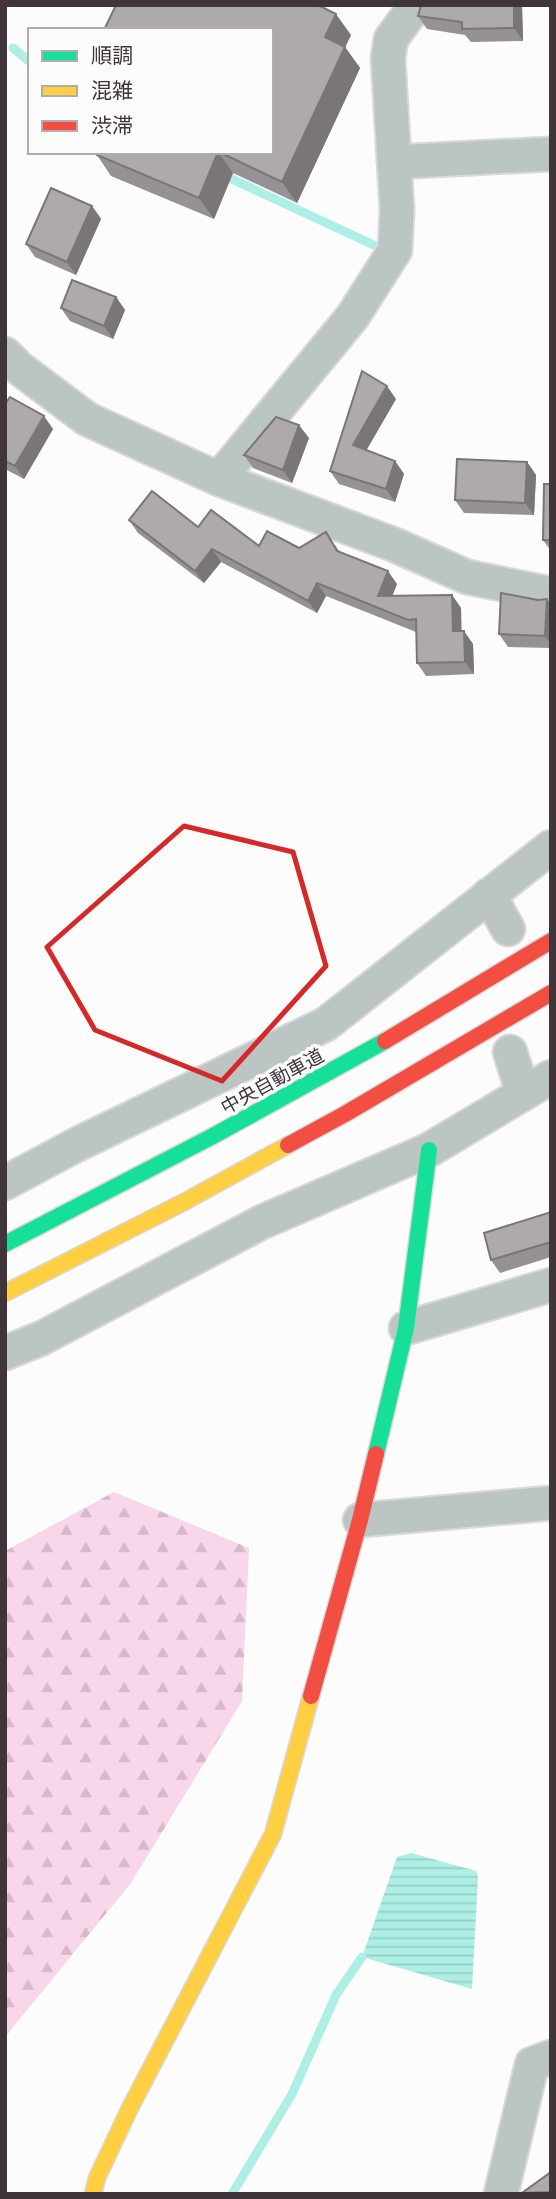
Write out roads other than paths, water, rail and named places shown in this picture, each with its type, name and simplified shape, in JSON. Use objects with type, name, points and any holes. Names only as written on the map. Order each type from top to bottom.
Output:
[{"type":"main road","name":"中央自動車道","points":[[5,1244],[321,1079],[551,941]]},
{"type":"main road","points":[[5,1293],[184,1202],[345,1114],[551,993]]},
{"type":"main road","points":[[93,2194],[97,2178],[129,2110],[273,1834],[360,1520],[406,1328],[429,1150]]},
{"type":"street","points":[[219,479],[353,316],[395,250],[397,210],[388,58],[391,39],[416,5]]},
{"type":"street","points":[[394,162],[551,154]]},
{"type":"street","points":[[5,354],[19,368],[87,419],[219,479],[395,545],[467,577],[551,594]]},
{"type":"street","points":[[5,1182],[326,1024],[551,847]]},
{"type":"street","points":[[489,895],[508,929]]},
{"type":"street","points":[[5,1353],[42,1338],[262,1222],[429,1150],[537,1085],[510,1052]]},
{"type":"street","points":[[406,1328],[551,1285]]},
{"type":"street","points":[[360,1520],[551,1503]]},
{"type":"street","points":[[501,2194],[532,2064],[551,2057]]},
{"type":"waterway","points":[[13,48],[28,60]]},
{"type":"waterway","points":[[221,174],[378,247]]},
{"type":"waterway","points":[[232,2194],[292,2094],[336,1995],[362,1957]]}]
